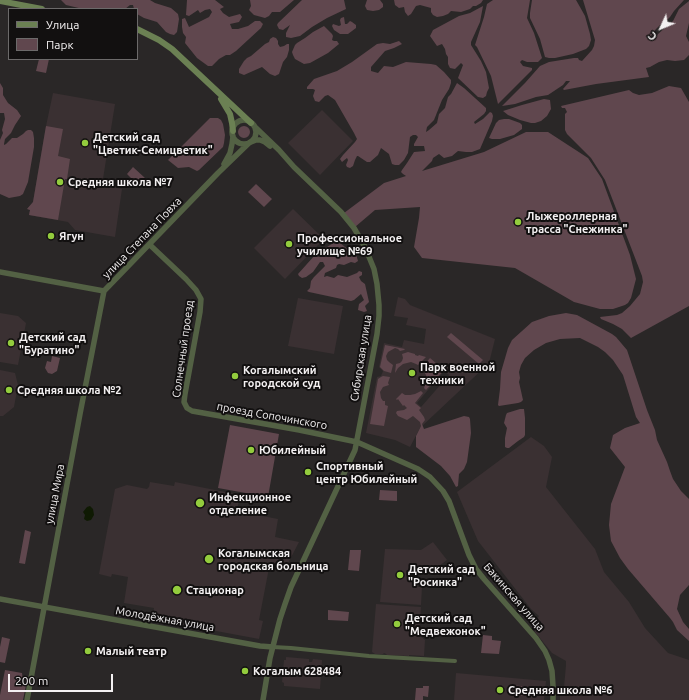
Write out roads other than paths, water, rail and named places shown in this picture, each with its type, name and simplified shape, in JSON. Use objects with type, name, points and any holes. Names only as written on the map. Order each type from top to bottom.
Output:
[{"type":"main road","points":[[0,1],[37,8]]},
{"type":"main road","points":[[138,29],[151,35],[178,54],[252,124]]},
{"type":"main road","points":[[210,85],[228,110],[233,133]]},
{"type":"street","points":[[245,121],[252,124],[256,130],[256,135],[250,143],[243,144],[234,138],[233,133],[235,126],[239,122],[245,121]]},
{"type":"street","name":"Сибирская улица","points":[[252,124],[290,163]]},
{"type":"street","name":"улица Степана Повха","points":[[218,173],[230,153],[233,133]]},
{"type":"street","name":"Сибирская улица","points":[[250,143],[258,140],[265,142],[290,163],[341,212],[354,228],[365,247],[376,276],[379,316],[357,442],[352,459],[287,598],[273,647],[263,700]]},
{"type":"street","name":"улица Степана Повха","points":[[0,272],[104,291],[218,173],[250,143]]},
{"type":"street","name":"Солнечный проезд","points":[[150,245],[191,284],[199,293],[201,298],[200,312],[184,399],[185,405]]},
{"type":"street","name":"улица Мира","points":[[27,700],[104,291]]},
{"type":"street","name":"проезд Сопочинского","points":[[185,405],[192,411],[357,442]]},
{"type":"street","name":"Бакинская улица","points":[[357,442],[418,469],[430,477],[442,490],[451,506],[476,570],[536,638],[545,651],[552,671],[553,700]]},
{"type":"street","name":"Молодёжная улица","points":[[0,599],[260,646],[368,656],[454,661]]},
{"type":"place","name":"Детский сад \"Цветик-Семицветик\"","points":[[85,143]]},
{"type":"place","name":"Средняя школа №7","points":[[60,182]]},
{"type":"place","name":"Лыжероллерная трасса \"Снежинка\"","points":[[518,222]]},
{"type":"place","name":"Ягун","points":[[51,236]]},
{"type":"place","name":"Профессиональное училище №69","points":[[289,244]]},
{"type":"place","name":"Детский сад \"Буратино\"","points":[[11,343]]},
{"type":"place","name":"Парк военной техники","points":[[412,373]]},
{"type":"place","name":"Когалымский городской суд","points":[[235,376]]},
{"type":"place","name":"Средняя школа №2","points":[[9,390]]},
{"type":"place","name":"Юбилейный","points":[[251,450]]},
{"type":"place","name":"Спортивный центр Юбилейный","points":[[308,472]]},
{"type":"place","name":"Инфекционное отделение","points":[[200,503]]},
{"type":"place","name":"Когалымская городская больница","points":[[209,559]]},
{"type":"place","name":"Детский сад \"Росинка\"","points":[[400,575]]},
{"type":"place","name":"Стационар","points":[[177,590]]},
{"type":"place","name":"Детский сад \"Медвежонок\"","points":[[397,624]]},
{"type":"place","name":"Малый театр","points":[[88,651]]},
{"type":"place","name":"Когалым 628484","points":[[245,671]]},
{"type":"place","name":"Средняя школа №6","points":[[500,690]]}]
